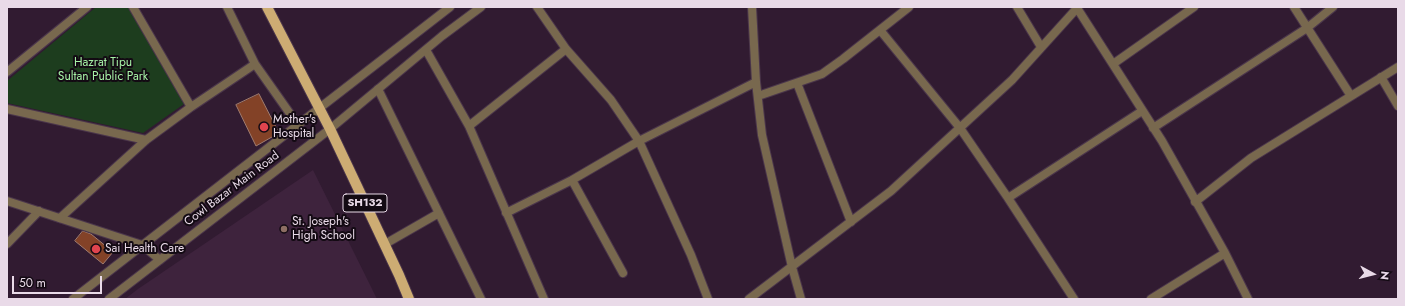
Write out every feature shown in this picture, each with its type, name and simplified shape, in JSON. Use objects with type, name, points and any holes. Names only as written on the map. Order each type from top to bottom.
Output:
[{"type":"main road","name":"SH132","points":[[267,7],[330,129],[385,244],[409,299]]},
{"type":"street","points":[[7,72],[87,7]]},
{"type":"street","points":[[134,7],[192,107]]},
{"type":"street","points":[[227,7],[255,64],[298,126]]},
{"type":"street","points":[[73,299],[450,7]]},
{"type":"street","name":"Cowl Bazar Main Road","points":[[109,299],[330,129],[481,7]]},
{"type":"street","points":[[537,7],[566,49],[611,100],[639,141],[691,255],[708,299]]},
{"type":"street","points":[[752,7],[756,82],[762,135],[792,267],[801,299]]},
{"type":"street","points":[[758,96],[822,74],[909,7]]},
{"type":"street","points":[[1017,7],[1041,47]]},
{"type":"street","points":[[1113,64],[1194,7]]},
{"type":"street","points":[[1294,7],[1351,96]]},
{"type":"street","points":[[1153,128],[1307,28],[1333,7]]},
{"type":"street","points":[[749,299],[891,191],[1012,80],[1077,8],[1153,128],[1225,254],[1248,299]]},
{"type":"street","points":[[880,30],[960,128],[1074,299]]},
{"type":"street","points":[[469,126],[566,49]]},
{"type":"street","points":[[426,50],[469,126],[544,299]]},
{"type":"street","points":[[60,218],[146,140],[255,64]]},
{"type":"street","points":[[1195,202],[1251,158],[1398,67]]},
{"type":"street","points":[[1381,77],[1398,106]]},
{"type":"street","points":[[506,213],[572,180],[639,141],[756,82]]},
{"type":"street","points":[[797,83],[850,222]]},
{"type":"street","points":[[378,89],[482,299]]},
{"type":"street","points":[[7,109],[146,140]]},
{"type":"street","points":[[1008,198],[1142,111]]},
{"type":"street","points":[[572,180],[623,274]]},
{"type":"street","points":[[7,201],[142,245],[160,260]]},
{"type":"street","points":[[7,244],[39,211]]},
{"type":"street","points":[[385,244],[439,213]]},
{"type":"street","points":[[1151,299],[1225,254]]},
{"type":"shaded area","name":"St. Joseph's High School","points":[[313,170],[377,299],[125,299],[138,289]]},
{"type":"green space","name":"Hazrat Tipu Sultan Public Park","points":[[96,7],[128,7],[184,104],[143,133],[7,103],[7,81]]},
{"type":"building","points":[[259,94],[279,133],[256,146],[236,105]]},
{"type":"building","points":[[83,231],[91,234],[113,252],[103,264],[75,241]]},
{"type":"place","name":"Mother's Hospital","points":[[264,127]]},
{"type":"place","name":"St. Joseph's High School","points":[[284,229]]},
{"type":"place","name":"Sai Health Care","points":[[96,249]]}]
